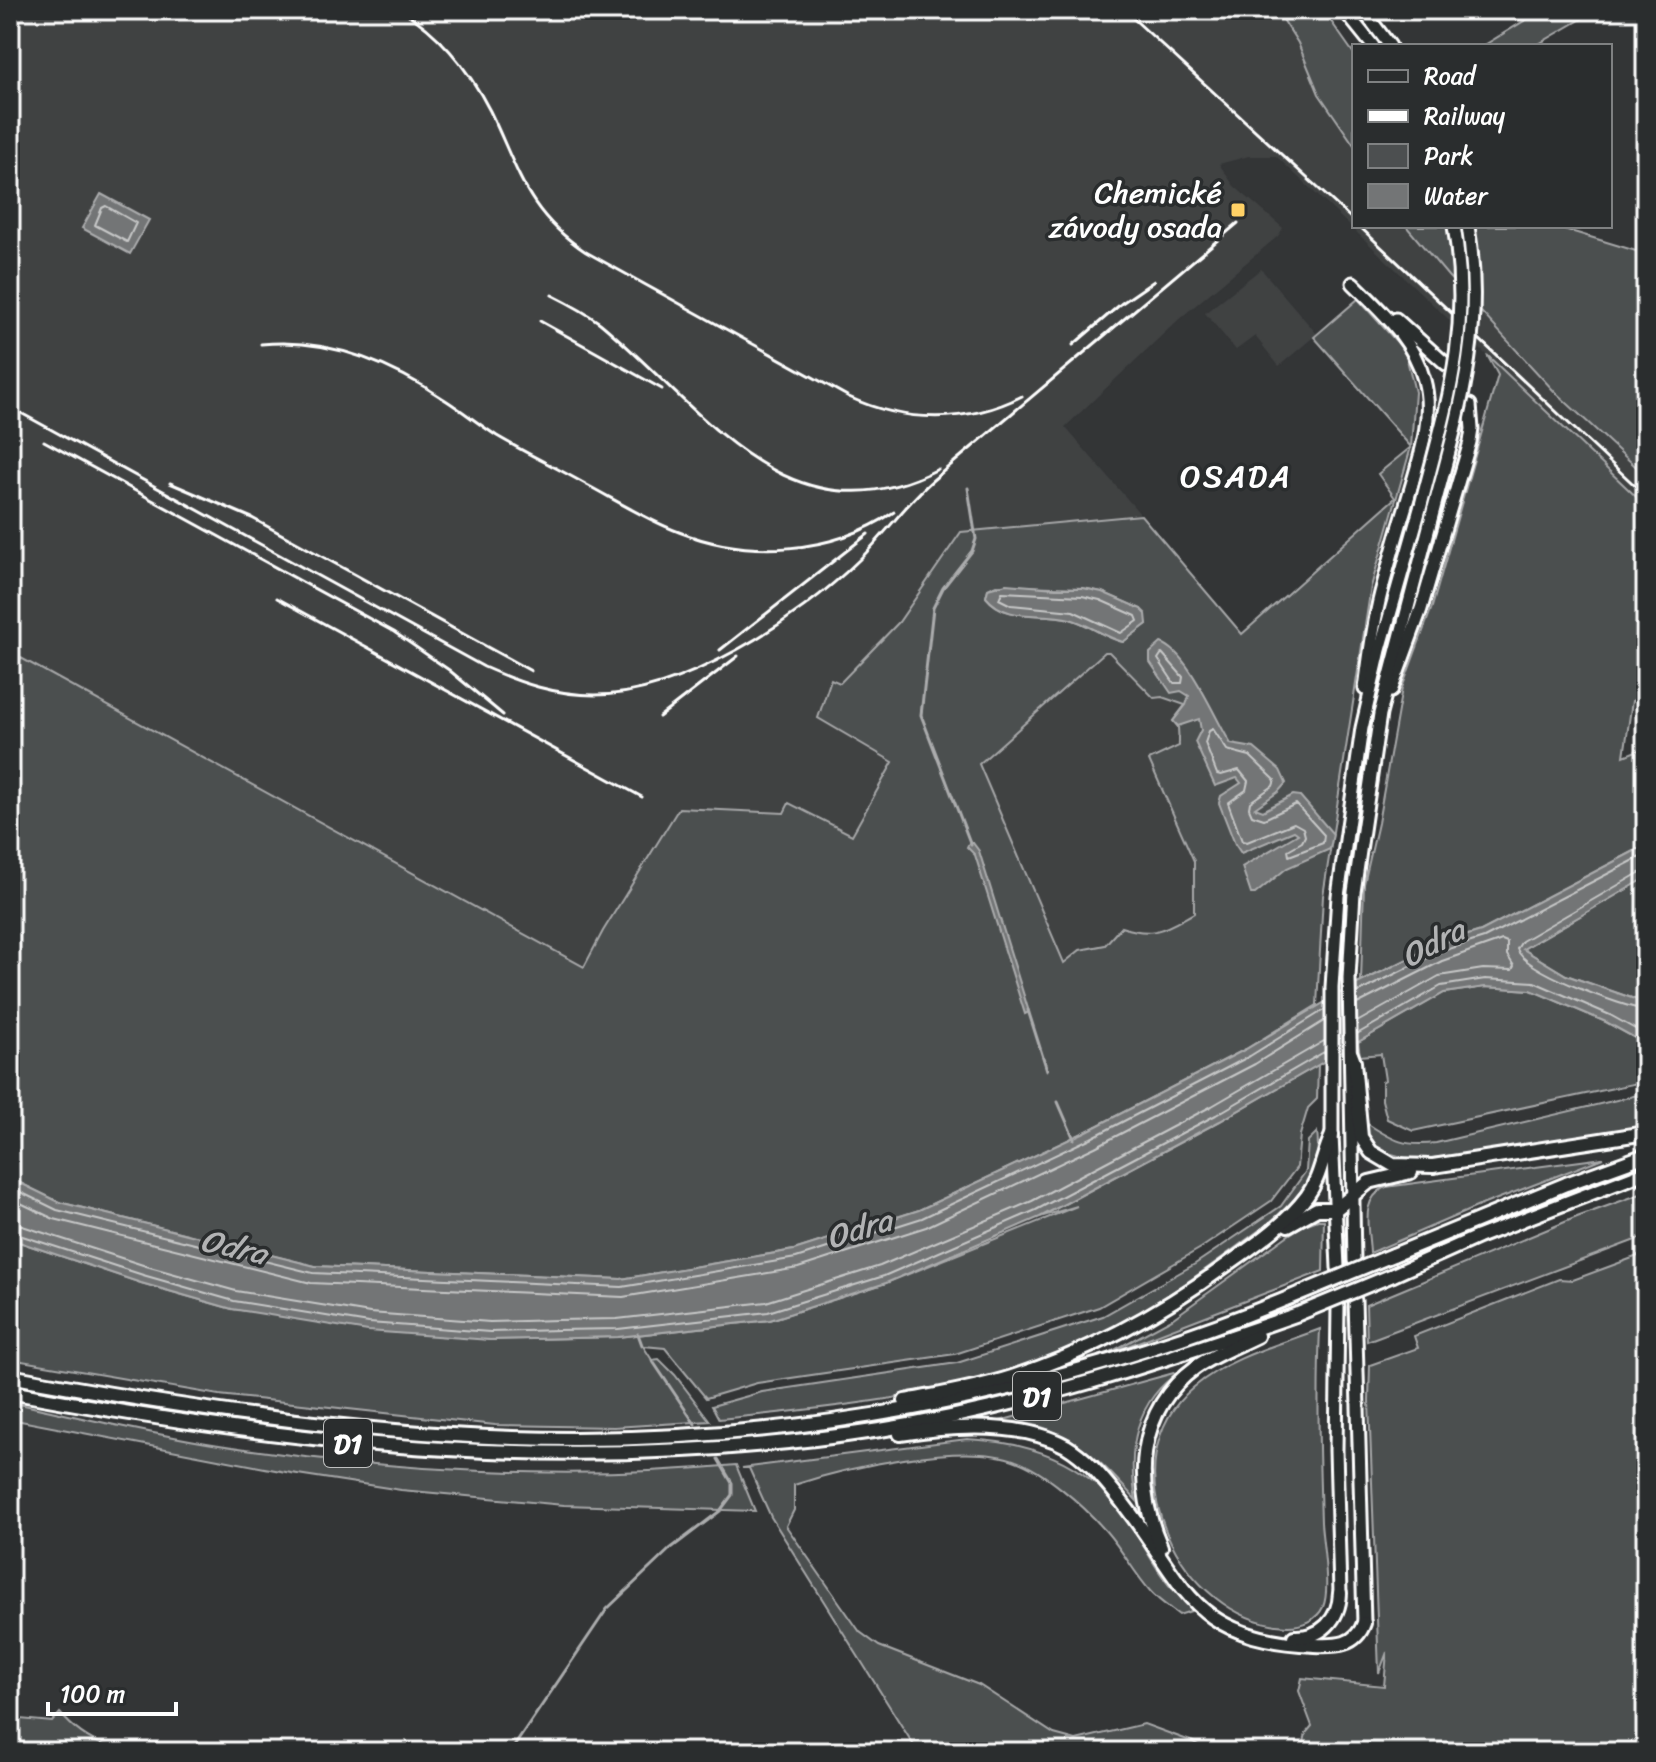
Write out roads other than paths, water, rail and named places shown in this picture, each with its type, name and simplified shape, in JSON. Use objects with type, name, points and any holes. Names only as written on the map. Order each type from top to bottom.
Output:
[{"type":"highway","points":[[1351,1054],[1354,1062],[1354,1130],[1367,1148],[1387,1163],[1403,1167],[1433,1166]]},
{"type":"highway","points":[[853,1418],[872,1407],[1011,1377],[1068,1357],[1157,1311],[1302,1216],[1317,1209],[1336,1209],[1369,1182],[1433,1166],[1646,1133]]},
{"type":"highway","points":[[1242,1255],[1285,1220],[1308,1195],[1319,1176],[1332,1135]]},
{"type":"highway","name":"D1","points":[[10,1376],[236,1414],[404,1431],[515,1438],[682,1435],[853,1418],[937,1404],[1069,1372],[1204,1330],[1566,1184],[1646,1155]]},
{"type":"highway","name":"D1","points":[[10,1392],[218,1427],[349,1443],[513,1454],[690,1451],[821,1438],[957,1415],[1134,1371],[1298,1314],[1478,1237],[1646,1172]]},
{"type":"highway","points":[[1298,1314],[1215,1355],[1180,1380],[1166,1396],[1147,1434],[1142,1457],[1142,1479],[1151,1523],[1172,1568],[1190,1591],[1222,1618],[1264,1634],[1310,1636],[1331,1622],[1340,1604],[1340,1593]]},
{"type":"highway","points":[[821,1438],[847,1441],[934,1429],[1016,1430],[1039,1434],[1078,1453],[1092,1466],[1140,1524],[1180,1588],[1217,1621],[1267,1641],[1337,1646],[1356,1638],[1364,1623]]},
{"type":"main road","points":[[1344,10],[1371,44]]},
{"type":"main road","points":[[1363,10],[1388,44]]},
{"type":"main road","points":[[1362,728],[1458,353],[1461,278],[1454,228]]},
{"type":"main road","points":[[1351,1054],[1349,978],[1354,892],[1380,714],[1466,386],[1471,356],[1474,283],[1468,228]]},
{"type":"main road","points":[[1338,1268],[1332,1135],[1332,987],[1338,896],[1374,621],[1427,421],[1424,380],[1410,345],[1353,283],[1446,364]]},
{"type":"main road","points":[[1380,714],[1393,687],[1439,552],[1470,442],[1470,405]]},
{"type":"main road","points":[[1354,1130],[1354,1261]]},
{"type":"main road","points":[[1355,1300],[1364,1623]]},
{"type":"main road","points":[[1338,1307],[1336,1450],[1340,1593]]},
{"type":"water","points":[[101,194],[149,220],[130,254],[82,228]]},
{"type":"water","points":[[1006,584],[1083,588],[1102,592],[1141,609],[1146,614],[1147,624],[1123,642],[1070,619],[1014,613],[994,605],[986,597],[988,589]]},
{"type":"water","points":[[1161,643],[1171,649],[1191,672],[1231,744],[1254,748],[1280,770],[1286,783],[1255,808],[1263,811],[1293,795],[1300,796],[1333,834],[1330,849],[1287,868],[1255,894],[1251,894],[1242,867],[1298,834],[1294,831],[1241,853],[1219,803],[1221,796],[1241,783],[1237,778],[1215,786],[1195,742],[1201,730],[1199,719],[1178,726],[1173,721],[1189,696],[1181,691],[1171,693],[1150,662],[1150,653]]},
{"type":"water","points":[[973,843],[979,851],[1029,1012],[1025,1014],[975,855],[967,847]]},
{"type":"water","name":"Odra","points":[[1646,845],[1646,878],[1523,949],[1566,975],[1646,1003],[1646,1044],[1606,1022],[1531,990],[1485,987],[1444,993],[1220,1121],[1040,1217],[886,1283],[770,1320],[618,1337],[490,1340],[368,1331],[232,1309],[141,1283],[10,1239],[10,1178],[59,1202],[315,1266],[621,1279],[794,1250],[919,1210],[1087,1131],[1246,1049],[1347,989],[1436,945],[1481,931]]},
{"type":"waterway","points":[[968,488],[976,539],[972,551],[943,588],[933,608],[921,715],[971,845]]},
{"type":"waterway","points":[[1028,1010],[1047,1070]]},
{"type":"waterway","points":[[1058,1102],[1074,1139]]},
{"type":"waterway","points":[[638,1334],[642,1345]]},
{"type":"waterway","points":[[652,1360],[695,1424]]},
{"type":"waterway","points":[[513,1748],[607,1609],[670,1549],[720,1511],[732,1495],[732,1483],[718,1459]]},
{"type":"railway","points":[[401,10],[429,30],[463,67],[490,111],[517,171],[537,206],[550,222],[586,252],[870,406],[936,417],[980,412],[1022,396]]},
{"type":"railway","points":[[1124,10],[1352,219]]},
{"type":"railway","points":[[10,407],[484,667],[524,683],[566,693],[595,695],[629,692],[701,668],[737,650],[772,629],[834,583],[933,480],[1238,223]]},
{"type":"railway","points":[[1361,228],[1646,496]]},
{"type":"railway","points":[[1073,345],[1122,303],[1154,281]]},
{"type":"railway","points":[[552,295],[600,323],[712,426],[750,456],[791,479],[836,490],[884,488],[938,469]]},
{"type":"railway","points":[[540,321],[662,389]]},
{"type":"railway","points":[[261,344],[311,345],[335,349],[381,364],[426,387],[497,436],[632,510],[706,541],[761,549],[817,544],[844,537],[894,512]]},
{"type":"railway","points":[[44,441],[394,632],[449,670],[503,715]]},
{"type":"railway","points":[[170,483],[252,518],[531,671]]},
{"type":"railway","points":[[720,650],[868,534]]},
{"type":"railway","points":[[277,598],[642,797]]},
{"type":"railway","points":[[659,717],[738,656]]},
{"type":"place","name":"Chemické závody osada","points":[[1238,210]]},
{"type":"district","name":"OSADA","points":[[1236,476]]}]
